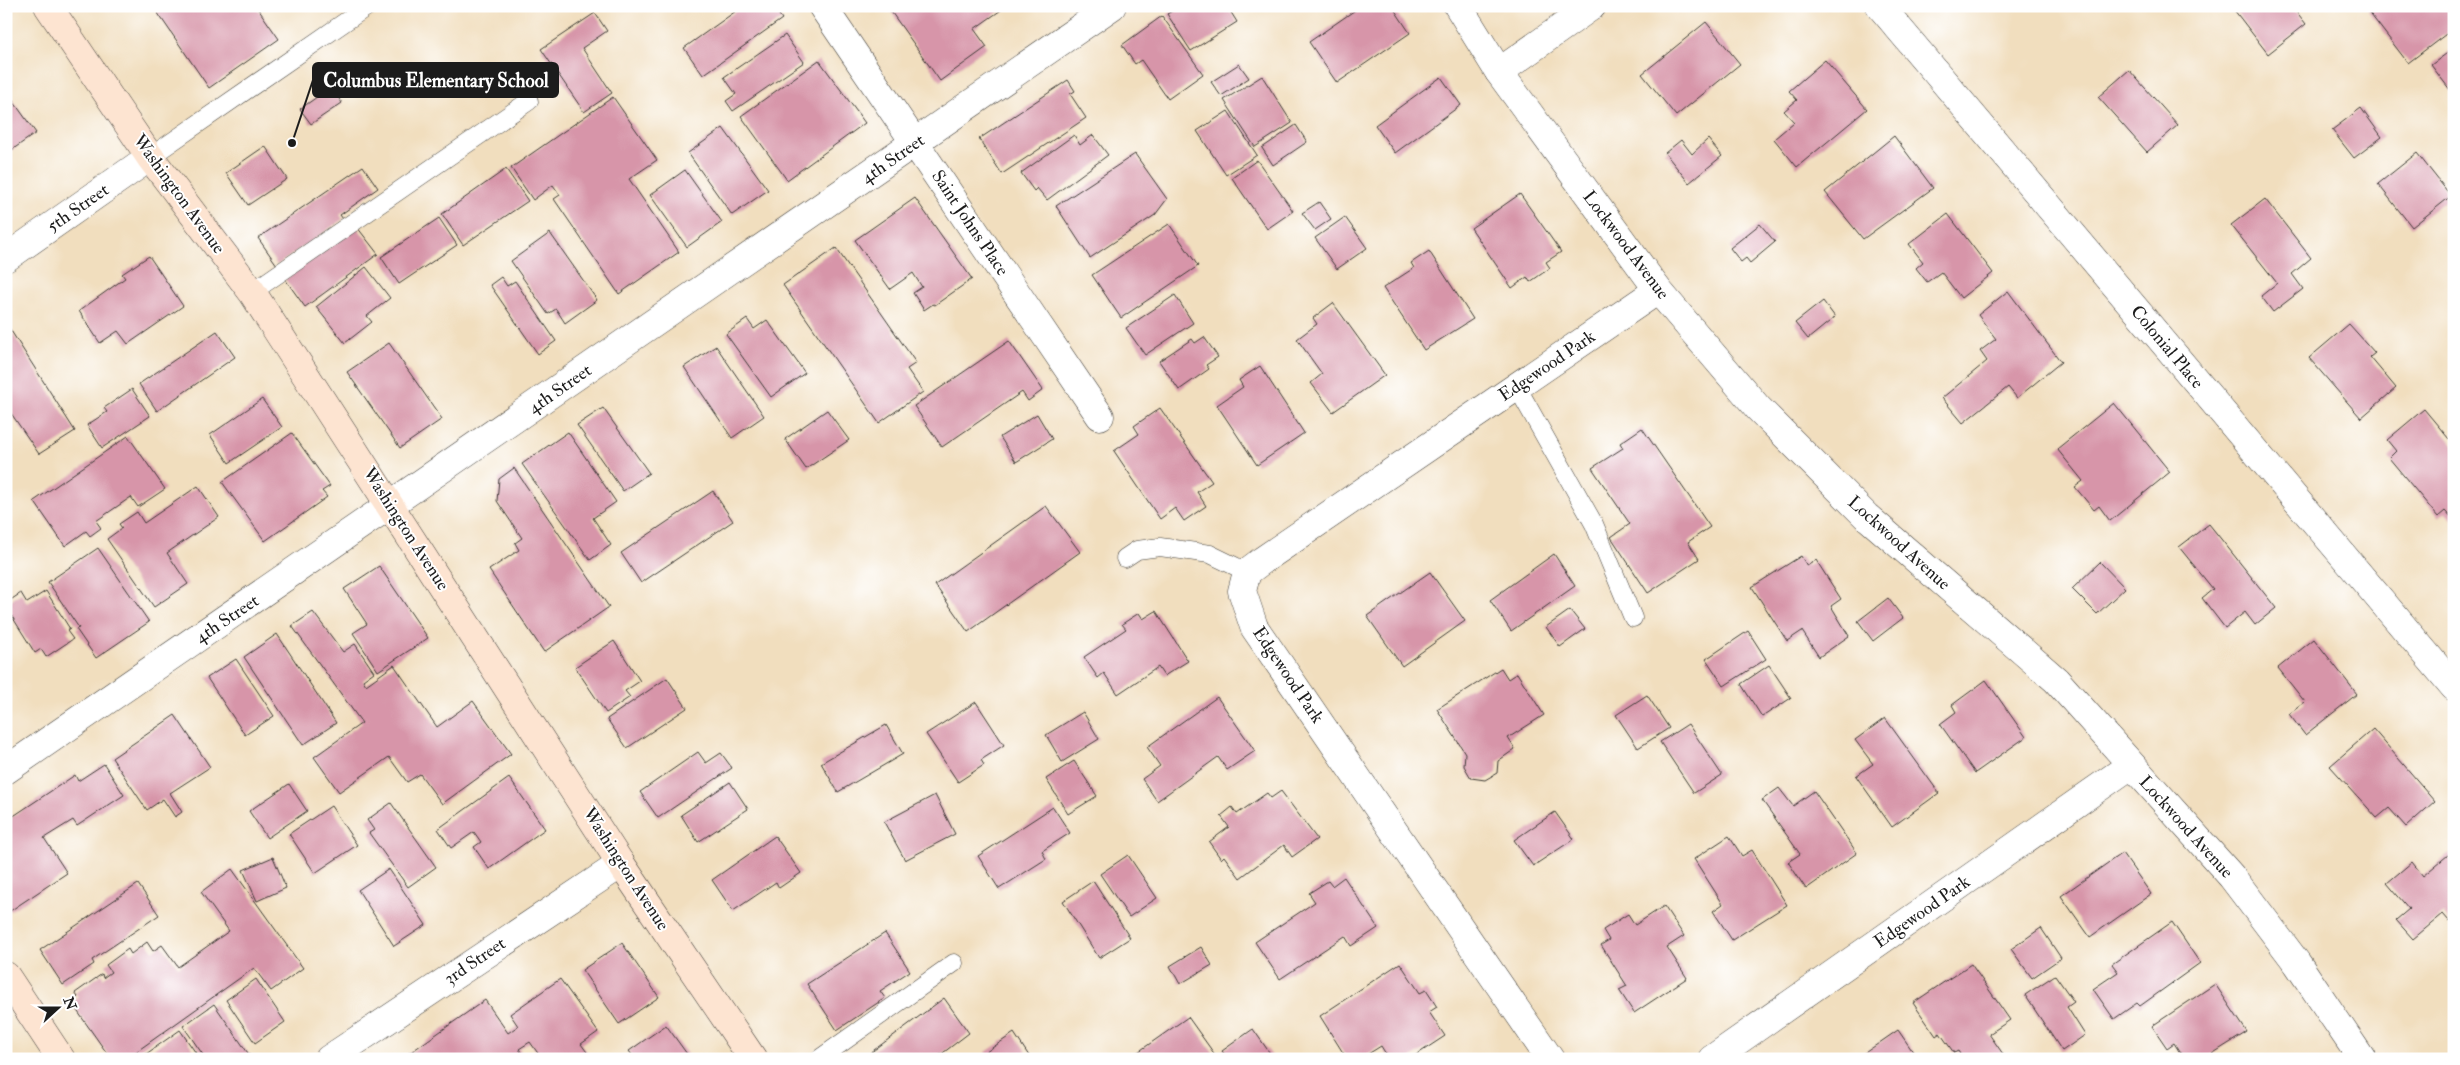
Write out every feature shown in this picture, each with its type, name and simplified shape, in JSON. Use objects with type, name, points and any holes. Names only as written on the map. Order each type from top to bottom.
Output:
[{"type":"street","name":"Washington Avenue","points":[[48,6],[150,157],[252,292],[392,505],[622,864],[753,1059]]},
{"type":"street","name":"Saint Johns Place","points":[[822,6],[917,143],[1100,416]]},
{"type":"street","name":"4th Street","points":[[6,770],[917,143],[1112,6]]},
{"type":"street","name":"Lockwood Avenue","points":[[1458,6],[1499,72],[1658,290],[1758,408],[1866,516],[2056,680],[2232,877],[2297,963],[2362,1059]]},
{"type":"street","points":[[1499,72],[1592,6]]},
{"type":"street","name":"Colonial Place","points":[[1880,6],[2454,687]]},
{"type":"street","name":"5th Street","points":[[6,258],[150,157]]},
{"type":"street","name":"Edgewood Park","points":[[1550,1059],[1254,627],[1242,591],[1248,572],[1658,290]]},
{"type":"street","name":"Edgewood Park","points":[[1712,1059],[2131,766]]},
{"type":"street","name":"3rd Street","points":[[328,1059],[622,864]]},
{"type":"street","points":[[6,976],[61,1059]]},
{"type":"lane","points":[[150,157],[368,6]]},
{"type":"lane","points":[[252,292],[528,102]]},
{"type":"lane","points":[[1517,386],[1594,524],[1633,618]]},
{"type":"lane","points":[[1126,558],[1137,550],[1168,548],[1210,554],[1248,572]]},
{"type":"lane","points":[[819,1059],[954,963]]},
{"type":"building","points":[[153,6],[256,6],[279,39],[209,88]]},
{"type":"building","points":[[743,6],[773,6],[782,19],[703,75],[684,48]]},
{"type":"building","points":[[887,6],[1002,6],[1004,8],[974,29],[987,47],[940,81]]},
{"type":"building","points":[[1180,6],[1227,6],[1237,22],[1191,51],[1167,14]]},
{"type":"building","points":[[1361,6],[1392,6],[1410,33],[1337,83],[1309,42]]},
{"type":"building","points":[[2231,6],[2292,6],[2306,24],[2268,54]]},
{"type":"building","points":[[2375,6],[2454,6],[2454,28],[2408,63],[2368,11]]},
{"type":"building","points":[[595,13],[607,31],[582,48],[612,93],[584,112],[541,49]]},
{"type":"building","points":[[1162,16],[1203,74],[1168,99],[1141,60],[1135,64],[1122,45]]},
{"type":"building","points":[[1706,22],[1740,64],[1676,116],[1642,74]]},
{"type":"building","points":[[785,35],[804,62],[733,111],[726,101],[736,94],[724,77]]},
{"type":"building","points":[[2454,48],[2454,95],[2431,65]]},
{"type":"building","points":[[819,60],[865,123],[787,180],[741,116]]},
{"type":"building","points":[[1825,60],[1867,109],[1797,167],[1774,139],[1794,122],[1784,111],[1797,100],[1789,91]]},
{"type":"building","points":[[1239,64],[1249,78],[1221,96],[1211,82]]},
{"type":"building","points":[[2129,70],[2178,125],[2147,152],[2098,97]]},
{"type":"building","points":[[1262,76],[1292,123],[1255,147],[1224,100]]},
{"type":"building","points":[[1441,77],[1461,105],[1395,153],[1375,125]]},
{"type":"building","points":[[1068,80],[1075,91],[1070,94],[1086,118],[1002,174],[979,139]]},
{"type":"building","points":[[331,87],[342,103],[311,124],[300,109]]},
{"type":"building","points":[[6,91],[36,133],[6,154]]},
{"type":"building","points":[[613,97],[657,160],[629,179],[679,252],[619,294],[554,199],[560,195],[553,185],[533,200],[511,168]]},
{"type":"building","points":[[2361,108],[2382,137],[2354,158],[2332,130]]},
{"type":"building","points":[[1228,111],[1257,155],[1226,175],[1197,131]]},
{"type":"building","points":[[1296,125],[1307,142],[1273,165],[1262,148]]},
{"type":"building","points":[[723,128],[768,190],[732,215],[688,153]]},
{"type":"building","points":[[1074,135],[1080,145],[1093,135],[1108,155],[1047,200],[1037,188],[1034,191],[1021,173]]},
{"type":"building","points":[[1894,136],[1933,188],[1863,239],[1825,192]]},
{"type":"building","points":[[1708,139],[1722,156],[1689,183],[1665,153],[1681,140],[1692,154]]},
{"type":"building","points":[[265,146],[287,179],[248,205],[226,173]]},
{"type":"building","points":[[2417,153],[2451,196],[2412,227],[2378,184]]},
{"type":"building","points":[[1135,154],[1167,199],[1155,215],[1090,258],[1056,206]]},
{"type":"building","points":[[1257,160],[1293,211],[1267,229],[1232,178]]},
{"type":"building","points":[[363,166],[378,188],[340,215],[343,219],[277,265],[258,238]]},
{"type":"building","points":[[506,169],[528,201],[463,245],[442,214]]},
{"type":"building","points":[[685,170],[722,222],[687,247],[650,195]]},
{"type":"building","points":[[1520,194],[1561,252],[1546,262],[1550,268],[1530,282],[1527,277],[1512,288],[1471,228]]},
{"type":"building","points":[[915,198],[972,279],[935,305],[933,304],[924,310],[913,293],[922,287],[913,273],[890,289],[855,240]]},
{"type":"building","points":[[2265,199],[2311,258],[2292,274],[2303,289],[2273,312],[2261,296],[2277,283],[2231,225]]},
{"type":"building","points":[[1319,202],[1331,219],[1315,230],[1302,213]]},
{"type":"building","points":[[1948,214],[1993,273],[1961,298],[1941,272],[1927,282],[1916,268],[1923,262],[1909,244]]},
{"type":"building","points":[[1345,217],[1367,248],[1337,269],[1315,238]]},
{"type":"building","points":[[439,218],[457,245],[399,284],[381,257]]},
{"type":"building","points":[[1169,224],[1198,266],[1121,318],[1092,275]]},
{"type":"building","points":[[1760,224],[1775,242],[1750,263],[1746,258],[1741,262],[1730,248]]},
{"type":"building","points":[[357,227],[378,254],[305,307],[285,279]]},
{"type":"building","points":[[550,233],[597,300],[565,323],[556,309],[548,314],[511,261]]},
{"type":"building","points":[[836,248],[916,363],[907,369],[923,392],[879,423],[783,285]]},
{"type":"building","points":[[1429,251],[1473,319],[1424,350],[1383,288],[1414,268],[1411,263]]},
{"type":"building","points":[[149,256],[183,306],[128,344],[118,331],[100,343],[79,311],[125,278],[122,274]]},
{"type":"building","points":[[366,267],[390,298],[367,316],[372,322],[345,343],[316,307]]},
{"type":"building","points":[[501,277],[507,286],[515,281],[556,341],[538,354],[490,285]]},
{"type":"building","points":[[2008,291],[2061,362],[2017,398],[2008,387],[1963,423],[1942,398],[1987,361],[1980,351],[1996,339],[1978,315]]},
{"type":"building","points":[[1175,295],[1193,323],[1145,355],[1126,328]]},
{"type":"building","points":[[1823,301],[1835,317],[1808,339],[1795,323]]},
{"type":"building","points":[[1333,303],[1385,375],[1333,412],[1311,383],[1322,374],[1297,339],[1317,324],[1313,318]]},
{"type":"building","points":[[747,319],[754,329],[767,320],[805,373],[771,397],[726,334]]},
{"type":"building","points":[[6,323],[75,431],[39,454],[6,406]]},
{"type":"building","points":[[2349,324],[2375,353],[2370,357],[2396,388],[2361,418],[2309,358]]},
{"type":"building","points":[[217,331],[235,357],[157,411],[139,384]]},
{"type":"building","points":[[1204,337],[1218,357],[1206,365],[1209,369],[1179,390],[1159,361],[1192,339],[1195,343]]},
{"type":"building","points":[[1009,341],[1043,390],[1028,401],[1022,392],[942,447],[914,406]]},
{"type":"building","points":[[389,343],[442,419],[400,448],[347,372]]},
{"type":"building","points":[[716,346],[764,416],[732,438],[684,367]]},
{"type":"building","points":[[1260,366],[1304,433],[1257,465],[1217,405],[1243,387],[1239,380]]},
{"type":"building","points":[[132,389],[150,416],[102,448],[87,425],[107,412],[104,408]]},
{"type":"building","points":[[262,399],[282,427],[229,463],[210,435]]},
{"type":"building","points":[[2114,403],[2170,472],[2110,521],[2099,506],[2094,510],[2075,487],[2083,481],[2057,449]]},
{"type":"building","points":[[603,408],[649,473],[623,491],[577,425]]},
{"type":"building","points":[[1160,408],[1212,482],[1197,492],[1206,506],[1184,521],[1175,508],[1160,519],[1114,451],[1139,434],[1134,426]]},
{"type":"building","points":[[2424,409],[2454,445],[2454,521],[2445,511],[2438,517],[2389,458],[2396,451],[2387,440]]},
{"type":"building","points":[[827,410],[849,440],[806,469],[785,439]]},
{"type":"building","points":[[1037,414],[1052,439],[1016,462],[1000,437]]},
{"type":"building","points":[[1642,428],[1710,527],[1688,542],[1699,559],[1648,593],[1611,537],[1630,524],[1592,468],[1623,448],[1620,443]]},
{"type":"building","points":[[568,432],[616,502],[593,518],[611,545],[590,560],[522,464]]},
{"type":"building","points":[[292,433],[330,486],[322,491],[327,497],[265,541],[222,482]]},
{"type":"building","points":[[128,436],[165,489],[138,507],[131,497],[96,521],[101,528],[90,536],[86,531],[65,546],[34,501]]},
{"type":"building","points":[[514,468],[609,607],[544,652],[489,570],[519,550],[515,543],[522,538],[497,501],[499,479]]},
{"type":"building","points":[[198,486],[219,517],[167,553],[188,584],[154,607],[107,539],[122,528],[119,524],[137,512],[144,523]]},
{"type":"building","points":[[713,491],[733,521],[641,583],[621,553]]},
{"type":"building","points":[[1046,506],[1080,552],[968,632],[935,585]]},
{"type":"building","points":[[2209,524],[2276,608],[2255,625],[2245,612],[2225,628],[2202,598],[2213,589],[2179,547]]},
{"type":"building","points":[[98,548],[149,622],[96,658],[76,629],[79,628],[48,582]]},
{"type":"building","points":[[1554,554],[1575,586],[1511,631],[1490,600]]},
{"type":"building","points":[[1801,556],[1807,566],[1816,560],[1841,599],[1831,606],[1849,636],[1819,657],[1802,631],[1787,641],[1752,587]]},
{"type":"building","points":[[2100,562],[2125,588],[2097,614],[2072,589]]},
{"type":"building","points":[[379,566],[428,638],[378,671],[353,633],[367,624],[344,589]]},
{"type":"building","points":[[1430,572],[1465,621],[1402,666],[1367,616]]},
{"type":"building","points":[[46,591],[70,629],[67,631],[73,639],[46,657],[41,649],[35,653],[6,607],[6,603],[21,593],[27,603]]},
{"type":"building","points":[[1888,598],[1903,618],[1873,641],[1858,621]]},
{"type":"building","points":[[1570,610],[1585,629],[1560,647],[1546,627]]},
{"type":"building","points":[[1156,611],[1188,661],[1164,676],[1158,667],[1118,694],[1104,673],[1098,678],[1084,657],[1126,629],[1122,624],[1139,613],[1143,619]]},
{"type":"building","points":[[313,612],[343,652],[355,644],[374,672],[363,680],[366,685],[394,665],[437,727],[473,701],[511,754],[442,804],[420,774],[407,782],[389,757],[339,792],[314,757],[362,723],[292,626]]},
{"type":"building","points":[[1748,631],[1766,659],[1724,686],[1706,659]]},
{"type":"building","points":[[277,634],[336,723],[303,745],[244,657]]},
{"type":"building","points":[[2314,639],[2357,694],[2305,735],[2289,714],[2305,702],[2278,668]]},
{"type":"building","points":[[614,641],[640,681],[625,691],[630,697],[606,713],[575,667]]},
{"type":"building","points":[[236,659],[274,716],[245,735],[207,678]]},
{"type":"building","points":[[1769,665],[1791,698],[1762,717],[1741,684]]},
{"type":"building","points":[[1501,668],[1508,679],[1517,673],[1544,715],[1508,738],[1515,749],[1498,761],[1497,773],[1485,780],[1471,778],[1464,766],[1465,753],[1437,709]]},
{"type":"building","points":[[667,678],[687,708],[627,748],[607,719]]},
{"type":"building","points":[[1986,680],[2026,737],[1975,773],[1940,724],[1956,712],[1952,705]]},
{"type":"building","points":[[1647,695],[1669,728],[1638,748],[1616,715]]},
{"type":"building","points":[[1217,697],[1255,751],[1227,770],[1218,757],[1157,801],[1142,779],[1160,766],[1147,747]]},
{"type":"building","points":[[976,702],[1004,745],[981,760],[984,765],[958,782],[926,734]]},
{"type":"building","points":[[1083,712],[1099,739],[1062,762],[1046,735]]},
{"type":"building","points":[[175,715],[210,767],[170,793],[182,812],[175,817],[163,799],[147,810],[112,758]]},
{"type":"building","points":[[1885,718],[1939,793],[1892,827],[1856,776],[1873,764],[1855,740]]},
{"type":"building","points":[[1688,724],[1722,775],[1694,793],[1660,742]]},
{"type":"building","points":[[886,725],[903,754],[838,792],[821,763]]},
{"type":"building","points":[[2373,729],[2435,801],[2406,827],[2389,808],[2377,818],[2330,766]]},
{"type":"building","points":[[698,752],[706,763],[721,753],[732,768],[658,818],[640,792]]},
{"type":"building","points":[[1074,761],[1097,796],[1068,814],[1046,779]]},
{"type":"building","points":[[104,764],[124,795],[77,826],[73,820],[44,838],[67,873],[10,911],[6,906],[6,821],[75,775],[78,781]]},
{"type":"building","points":[[509,778],[545,829],[489,869],[474,847],[481,842],[474,832],[451,848],[438,829]]},
{"type":"building","points":[[730,782],[748,809],[698,842],[681,815]]},
{"type":"building","points":[[289,784],[307,811],[267,838],[249,811]]},
{"type":"building","points":[[1779,788],[1793,806],[1814,791],[1857,853],[1806,889],[1788,862],[1800,854],[1762,800]]},
{"type":"building","points":[[1281,791],[1317,839],[1292,857],[1284,845],[1240,878],[1224,856],[1221,859],[1209,842],[1229,827],[1221,816],[1232,807],[1237,814],[1267,793],[1271,798]]},
{"type":"building","points":[[935,795],[955,834],[905,860],[884,822]]},
{"type":"building","points":[[391,803],[436,867],[408,887],[369,833],[374,830],[367,820]]},
{"type":"building","points":[[331,806],[357,845],[315,873],[289,834]]},
{"type":"building","points":[[1053,807],[1070,833],[1042,851],[1046,859],[999,889],[978,856]]},
{"type":"building","points":[[1555,812],[1574,839],[1533,866],[1514,840]]},
{"type":"building","points":[[775,836],[801,873],[779,888],[776,882],[733,911],[712,880]]},
{"type":"building","points":[[1729,836],[1742,856],[1752,850],[1787,905],[1732,940],[1713,911],[1723,904],[1694,859]]},
{"type":"building","points":[[2454,850],[2454,917],[2449,921],[2443,914],[2413,939],[2396,920],[2409,909],[2387,883],[2412,862],[2423,876]]},
{"type":"building","points":[[2122,853],[2151,894],[2090,937],[2061,896]]},
{"type":"building","points":[[1128,855],[1157,898],[1129,917],[1100,874]]},
{"type":"building","points":[[273,857],[286,888],[257,901],[243,870]]},
{"type":"building","points":[[232,869],[303,968],[271,991],[254,968],[126,1059],[111,1059],[71,1002],[78,997],[75,993],[102,974],[103,978],[111,972],[106,965],[128,949],[131,954],[147,942],[153,951],[162,945],[178,967],[229,931],[201,892]]},
{"type":"building","points":[[389,869],[426,925],[394,946],[358,890]]},
{"type":"building","points":[[1344,877],[1378,928],[1351,946],[1345,936],[1280,979],[1255,942],[1315,902],[1309,893],[1328,881],[1332,886]]},
{"type":"building","points":[[1093,881],[1130,938],[1099,958],[1063,901]]},
{"type":"building","points":[[138,884],[159,915],[92,960],[94,964],[63,985],[40,950]]},
{"type":"building","points":[[1664,906],[1684,936],[1667,947],[1687,978],[1634,1013],[1619,990],[1627,986],[1601,945],[1609,940],[1603,930],[1628,914],[1635,925]]},
{"type":"building","points":[[2172,922],[2200,963],[2140,1006],[2137,1003],[2114,1019],[2093,989],[2118,972],[2112,964]]},
{"type":"building","points":[[2041,928],[2061,958],[2032,978],[2011,949]]},
{"type":"building","points":[[885,933],[910,971],[880,991],[885,998],[837,1030],[807,984]]},
{"type":"building","points":[[622,943],[659,997],[619,1024],[582,970]]},
{"type":"building","points":[[1201,947],[1212,965],[1180,984],[1170,966]]},
{"type":"building","points":[[1400,963],[1420,993],[1426,990],[1437,1007],[1429,1012],[1445,1036],[1410,1059],[1389,1059],[1381,1046],[1360,1059],[1347,1059],[1320,1016]]},
{"type":"building","points":[[1971,964],[2010,1020],[1989,1034],[2003,1054],[1995,1059],[1963,1059],[1958,1051],[1954,1053],[1940,1033],[1936,1036],[1913,1003]]},
{"type":"building","points":[[2055,975],[2074,1002],[2067,1007],[2085,1035],[2062,1051],[2025,995]]},
{"type":"building","points":[[256,979],[285,1022],[255,1043],[226,1000]]},
{"type":"building","points":[[560,979],[598,1032],[581,1044],[592,1059],[542,1059],[530,1042],[519,1049],[526,1059],[401,1059],[485,1000],[508,1033],[518,1026],[510,1014]]},
{"type":"building","points":[[2215,984],[2247,1032],[2204,1059],[2184,1059],[2174,1043],[2167,1048],[2152,1026]]},
{"type":"building","points":[[944,998],[969,1033],[935,1059],[875,1059],[870,1053]]},
{"type":"building","points":[[214,1004],[250,1056],[246,1059],[206,1059],[183,1026]]},
{"type":"building","points":[[1188,1017],[1218,1059],[1128,1059]]},
{"type":"building","points":[[666,1025],[687,1054],[680,1059],[635,1059],[629,1051]]},
{"type":"building","points":[[1253,1029],[1274,1059],[1228,1059],[1222,1051]]},
{"type":"building","points":[[180,1030],[200,1059],[139,1059]]},
{"type":"building","points":[[1898,1030],[1918,1059],[1856,1059]]},
{"type":"building","points":[[1014,1033],[1031,1059],[990,1059],[986,1052]]},
{"type":"place","name":"Columbus Elementary School","points":[[292,143]]}]
